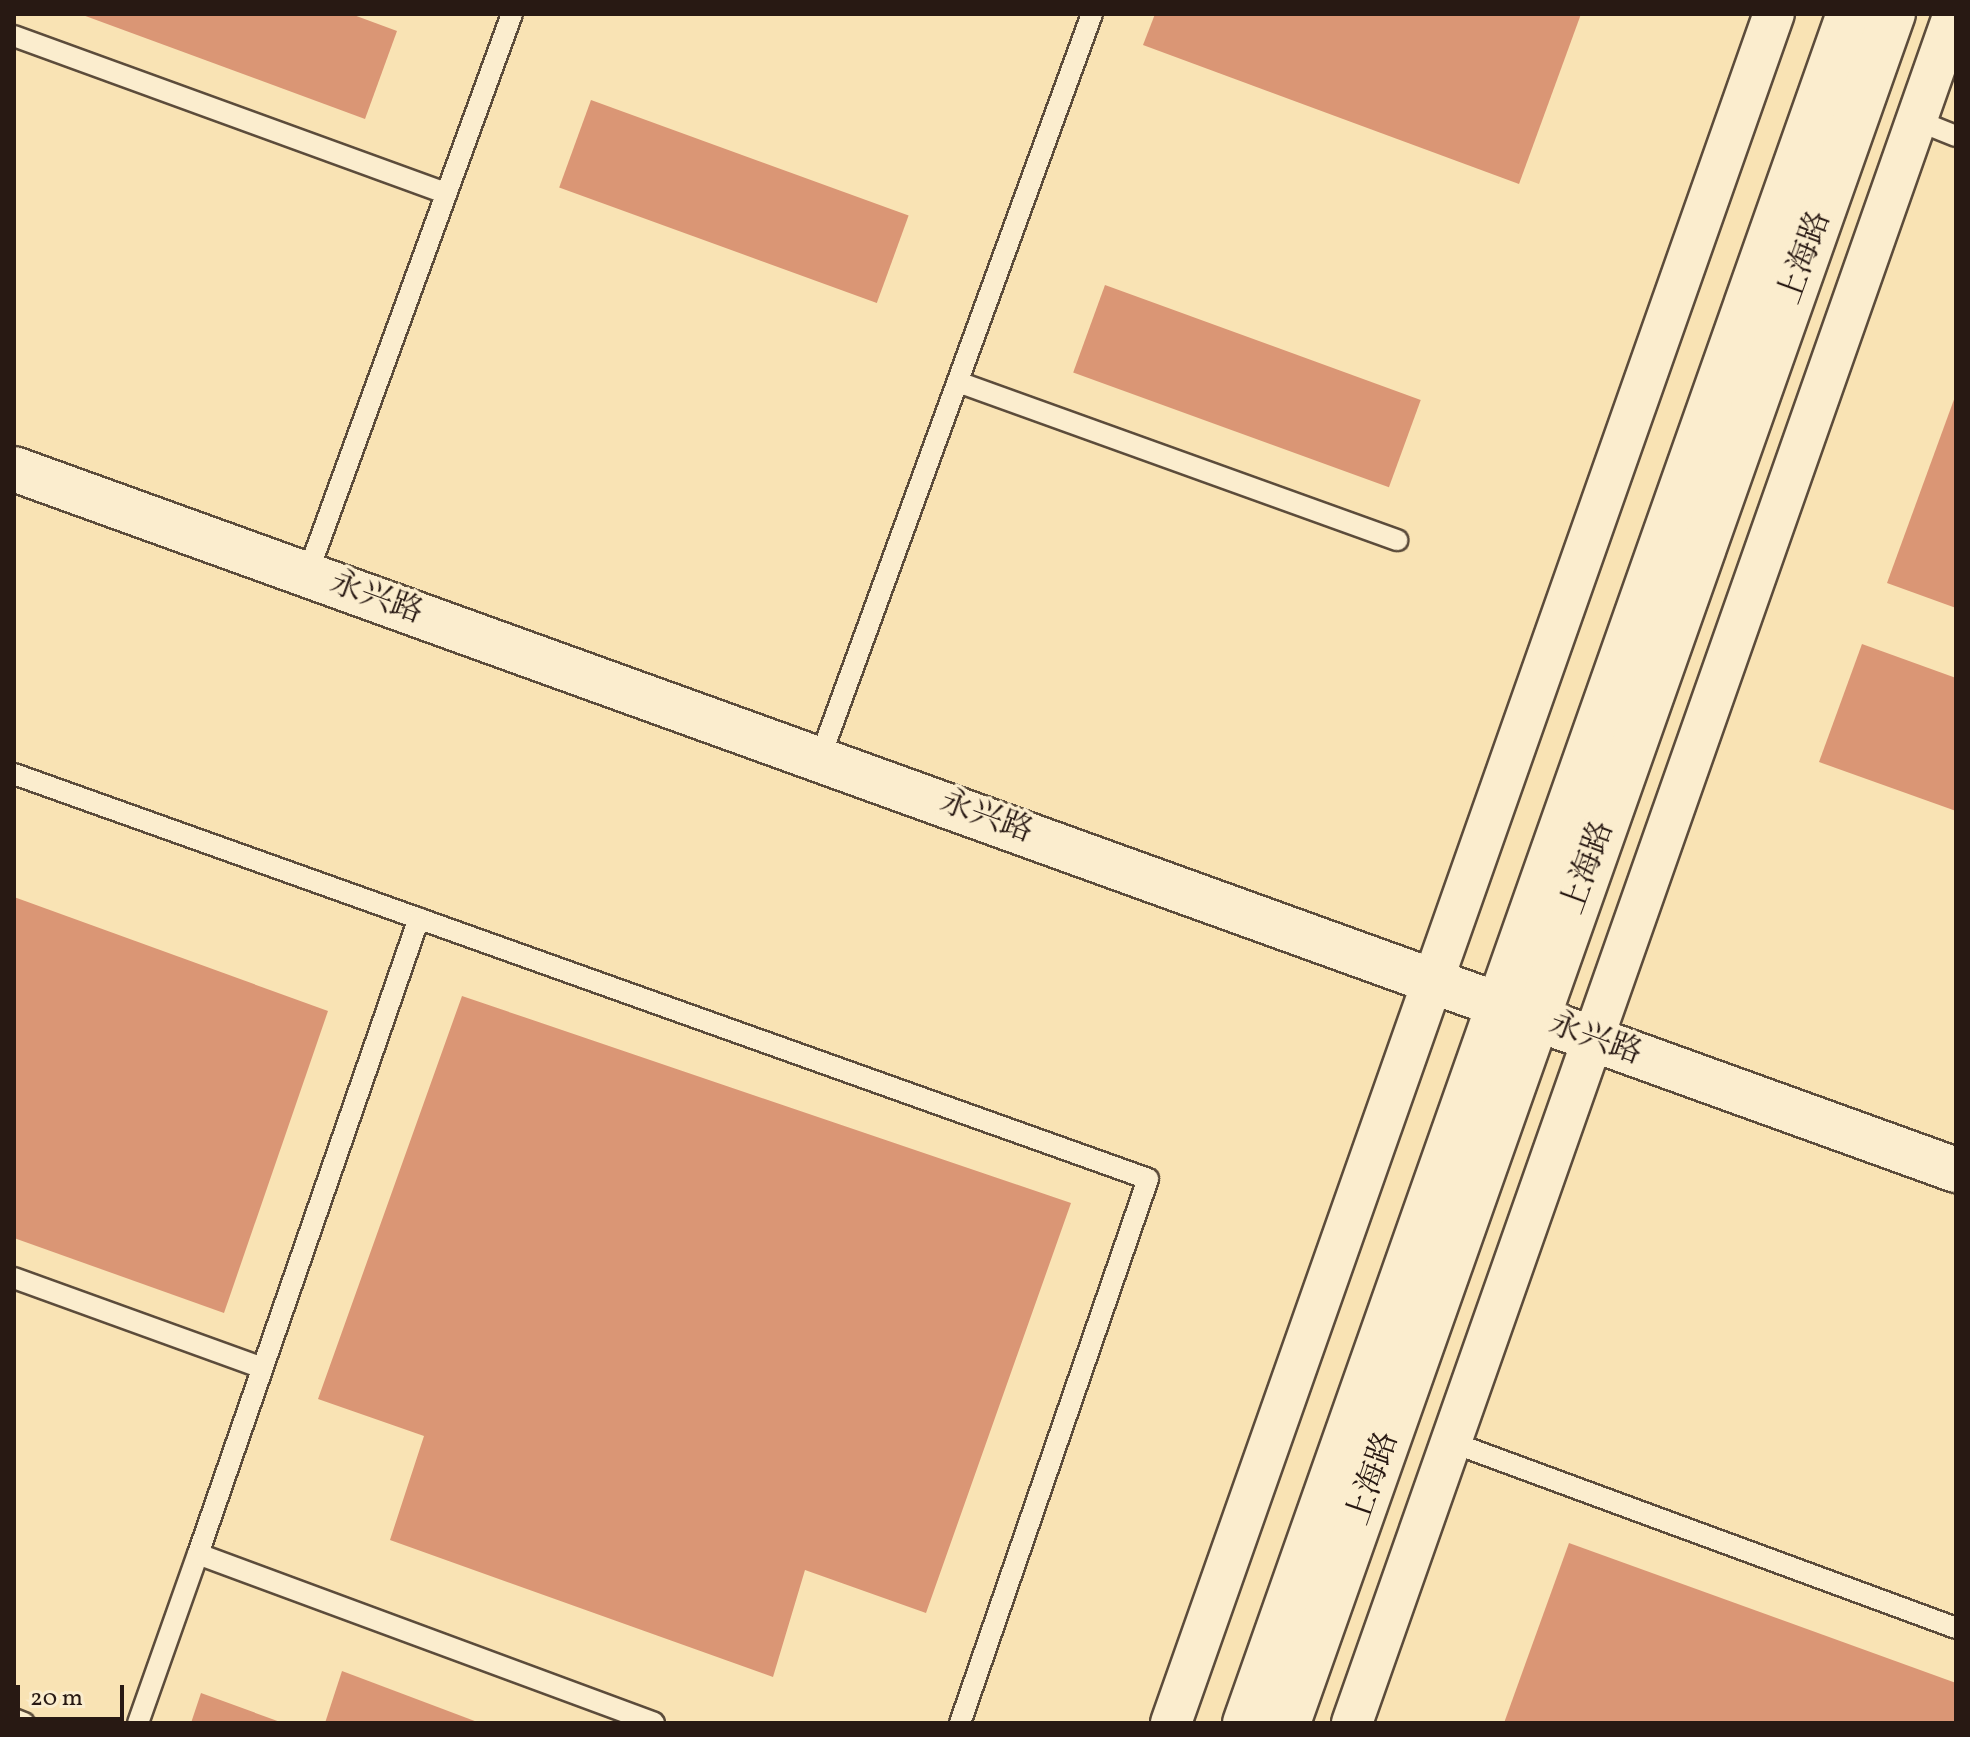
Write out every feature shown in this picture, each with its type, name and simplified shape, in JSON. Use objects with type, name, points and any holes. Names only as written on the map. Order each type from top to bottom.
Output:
[{"type":"main road","name":"上海路","points":[[1288,1723],[1517,1012],[1849,14]]},
{"type":"main road","name":"上海路","points":[[1245,1723],[1893,14]]},
{"type":"main road","name":"永兴路","points":[[14,469],[1956,1170]]},
{"type":"street","points":[[1171,1723],[1774,14]]},
{"type":"street","points":[[1352,1723],[1954,14]]},
{"type":"lane","points":[[307,575],[512,14]]},
{"type":"lane","points":[[820,758],[1092,14]]},
{"type":"lane","points":[[14,36],[446,193]]},
{"type":"lane","points":[[1916,120],[1956,136]]},
{"type":"lane","points":[[958,382],[1397,540]]},
{"type":"lane","points":[[14,774],[1148,1179],[960,1723]]},
{"type":"lane","points":[[138,1723],[419,918]]},
{"type":"lane","points":[[14,1278],[262,1368]]},
{"type":"lane","points":[[1451,1442],[1956,1628]]},
{"type":"lane","points":[[198,1554],[654,1723]]},
{"type":"lane","points":[[14,1719],[24,1723]]},
{"type":"building","points":[[80,14],[351,14],[397,31],[365,119]]},
{"type":"building","points":[[1155,14],[1581,14],[1519,184],[1143,45]]},
{"type":"building","points":[[591,100],[909,216],[877,303],[559,187]]},
{"type":"building","points":[[1105,285],[1421,400],[1389,487],[1073,372]]},
{"type":"building","points":[[1956,394],[1956,608],[1887,583]]},
{"type":"building","points":[[1862,644],[1956,678],[1956,811],[1819,762]]},
{"type":"building","points":[[14,897],[328,1011],[224,1313],[14,1238]]},
{"type":"building","points":[[462,996],[1071,1203],[926,1613],[805,1570],[773,1677],[390,1540],[424,1436],[318,1399]]},
{"type":"building","points":[[1569,1543],[1956,1683],[1956,1723],[1504,1723]]},
{"type":"building","points":[[342,1671],[480,1723],[325,1723]]},
{"type":"building","points":[[201,1693],[283,1723],[191,1723]]}]
